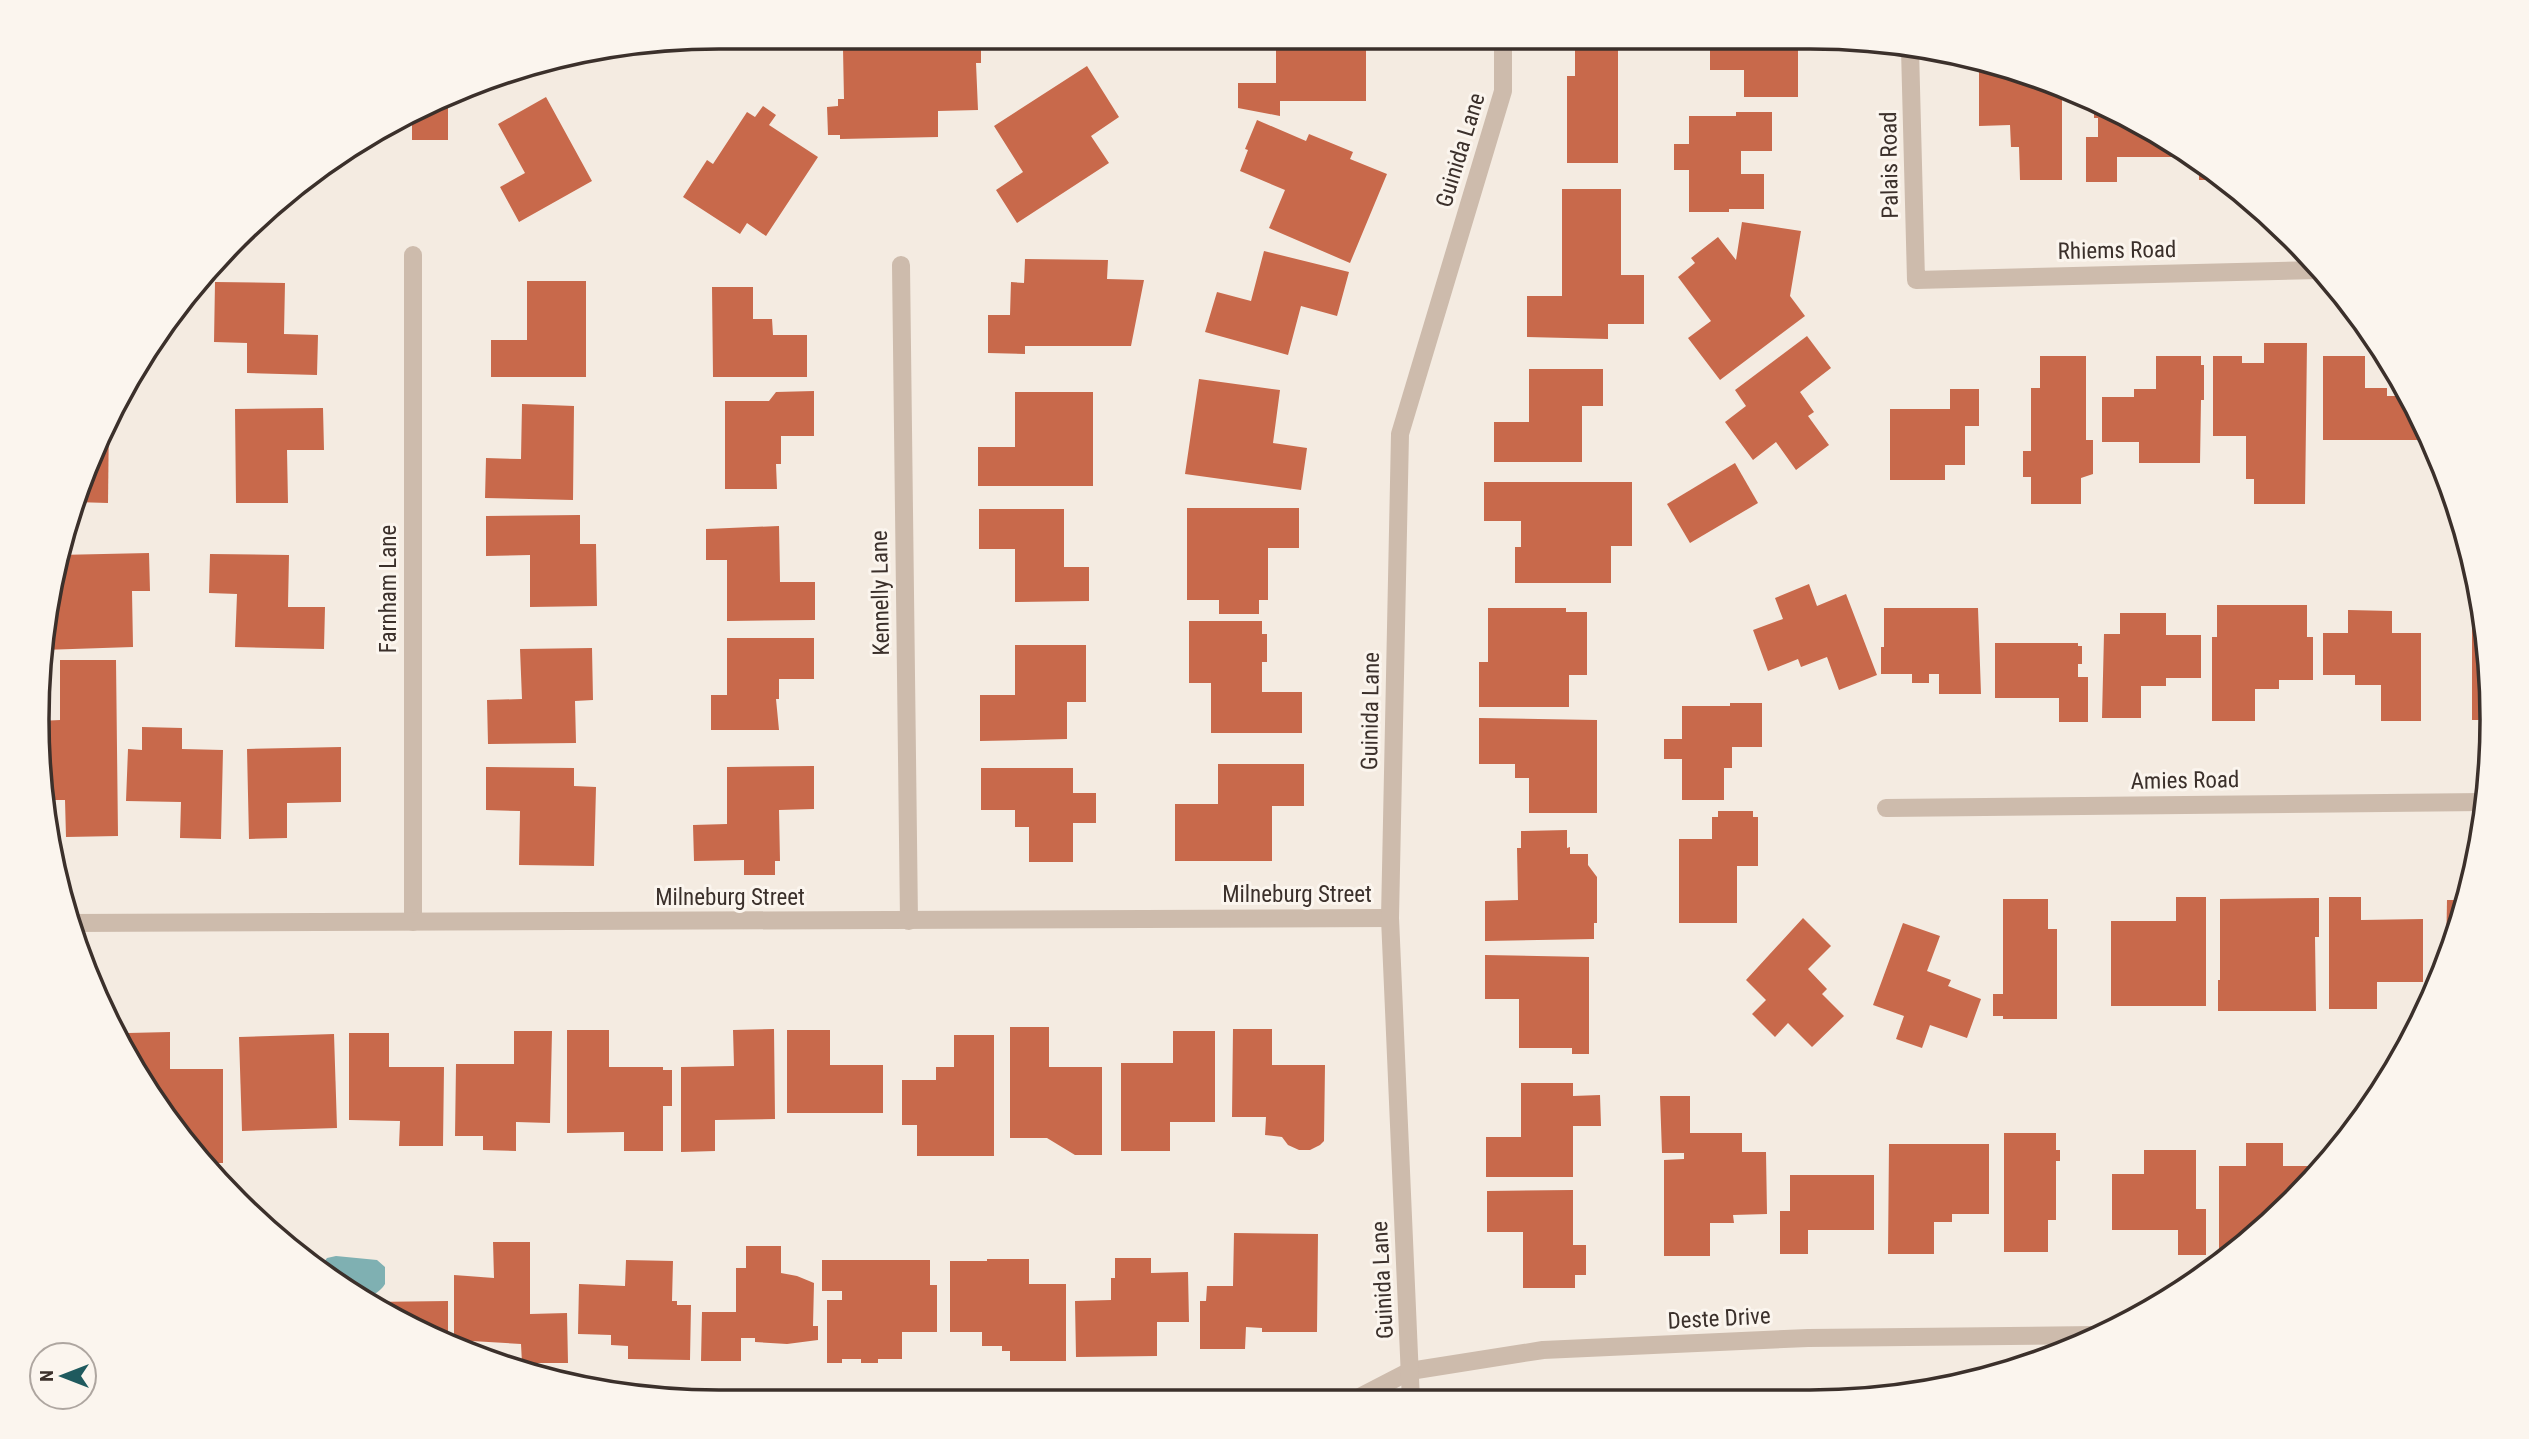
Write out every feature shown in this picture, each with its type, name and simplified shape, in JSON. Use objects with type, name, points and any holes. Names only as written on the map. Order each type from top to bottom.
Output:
[{"type":"street","name":"Guinida Lane","points":[[1411,1390],[1390,918],[1401,434],[1503,91],[1503,49]]},
{"type":"street","name":"Palais Road","points":[[1910,57],[1916,279]]},
{"type":"street","name":"Farnham Lane","points":[[413,255],[413,922]]},
{"type":"street","name":"Kennelly Lane","points":[[901,265],[909,920]]},
{"type":"street","name":"Rhiems Road","points":[[1916,279],[2308,270]]},
{"type":"street","name":"Amies Road","points":[[1886,808],[2475,802]]},
{"type":"street","name":"Milneburg Street","points":[[81,923],[1390,918]]},
{"type":"street","name":"Deste Drive","points":[[1373,1390],[1410,1371],[1543,1350],[1808,1338],[2074,1335]]},
{"type":"water","points":[[336,1256],[377,1260],[385,1267],[385,1284],[374,1294],[325,1261]]},
{"type":"building","points":[[843,49],[981,49],[981,63],[976,63],[978,110],[938,111],[938,137],[840,139],[840,135],[828,135],[827,107],[838,106],[838,99],[844,99]]},
{"type":"building","points":[[1276,49],[1366,49],[1366,101],[1280,101],[1280,116],[1238,108],[1238,83],[1276,83]]},
{"type":"building","points":[[1575,49],[1618,49],[1618,163],[1567,163],[1567,76],[1575,76]]},
{"type":"building","points":[[1710,49],[1798,49],[1798,97],[1744,97],[1744,70],[1710,70]]},
{"type":"building","points":[[1087,66],[1119,117],[1091,136],[1109,163],[1017,223],[996,190],[1023,172],[994,126]]},
{"type":"building","points":[[1979,71],[2062,99],[2062,180],[2020,180],[2019,147],[2011,147],[2010,125],[1979,126]]},
{"type":"building","points":[[546,97],[592,181],[519,222],[500,187],[525,173],[498,124]]},
{"type":"building","points":[[763,106],[776,115],[769,125],[818,157],[766,236],[747,223],[740,234],[683,197],[707,160],[713,164],[747,112],[755,117]]},
{"type":"building","points":[[448,107],[448,140],[412,140],[412,124]]},
{"type":"building","points":[[1736,112],[1772,112],[1772,151],[1741,151],[1741,174],[1764,174],[1764,209],[1689,212],[1689,170],[1674,170],[1674,144],[1689,144],[1689,116],[1736,116]]},
{"type":"building","points":[[2094,113],[2174,157],[2117,157],[2117,182],[2086,182],[2086,137],[2098,137],[2098,118],[2094,118]]},
{"type":"building","points":[[1257,120],[1306,141],[1309,134],[1353,152],[1350,159],[1387,174],[1350,263],[1269,228],[1285,190],[1240,171],[1248,150],[1245,149]]},
{"type":"building","points":[[1562,189],[1621,189],[1621,275],[1644,275],[1644,324],[1608,324],[1608,339],[1527,337],[1527,296],[1562,296]]},
{"type":"building","points":[[1742,222],[1801,231],[1790,296],[1805,316],[1720,380],[1688,338],[1711,321],[1678,277],[1695,263],[1691,258],[1718,237],[1736,260]]},
{"type":"building","points":[[1264,251],[1349,272],[1337,316],[1301,306],[1288,355],[1205,332],[1217,292],[1251,301]]},
{"type":"building","points":[[1025,259],[1108,260],[1107,279],[1144,280],[1131,346],[1025,346],[1025,354],[988,353],[988,315],[1010,315],[1011,282],[1024,283]]},
{"type":"building","points":[[527,281],[586,281],[586,377],[491,377],[491,340],[527,340]]},
{"type":"building","points":[[215,282],[285,283],[284,334],[318,335],[317,375],[247,373],[247,343],[214,342]]},
{"type":"building","points":[[712,287],[753,287],[753,319],[772,319],[773,335],[807,335],[807,377],[713,377]]},
{"type":"building","points":[[1807,336],[1831,368],[1800,392],[1814,412],[1808,416],[1829,445],[1796,470],[1776,442],[1753,460],[1725,422],[1746,406],[1735,390]]},
{"type":"building","points":[[2264,343],[2307,343],[2305,504],[2254,504],[2254,479],[2246,479],[2246,436],[2213,436],[2213,356],[2242,356],[2242,363],[2264,363]]},
{"type":"building","points":[[2040,356],[2086,356],[2086,440],[2093,440],[2093,474],[2081,478],[2081,504],[2031,504],[2031,477],[2023,477],[2023,451],[2031,451],[2031,388],[2040,388]]},
{"type":"building","points":[[2156,356],[2201,356],[2201,365],[2204,365],[2204,400],[2201,400],[2200,463],[2139,463],[2139,442],[2102,442],[2102,397],[2134,397],[2134,389],[2156,389]]},
{"type":"building","points":[[2323,356],[2365,356],[2365,388],[2387,388],[2387,396],[2396,396],[2419,440],[2323,440]]},
{"type":"building","points":[[1529,369],[1603,369],[1603,406],[1582,406],[1582,462],[1494,462],[1494,422],[1529,422]]},
{"type":"building","points":[[1199,379],[1280,390],[1273,443],[1307,448],[1301,490],[1185,474]]},
{"type":"building","points":[[1950,389],[1979,389],[1979,426],[1965,426],[1965,465],[1945,465],[1945,480],[1890,480],[1890,409],[1950,409]]},
{"type":"building","points":[[814,391],[814,436],[781,436],[781,464],[776,464],[777,489],[725,489],[725,401],[769,401],[776,392]]},
{"type":"building","points":[[1015,392],[1093,392],[1093,486],[978,486],[978,447],[1015,447]]},
{"type":"building","points":[[522,404],[574,406],[573,500],[485,498],[486,458],[521,459]]},
{"type":"building","points":[[323,408],[324,450],[287,450],[288,503],[236,503],[235,409]]},
{"type":"building","points":[[109,444],[108,503],[86,502]]},
{"type":"building","points":[[1735,463],[1758,503],[1690,543],[1667,504]]},
{"type":"building","points":[[1484,482],[1632,482],[1632,546],[1611,546],[1611,583],[1515,583],[1515,547],[1521,547],[1521,521],[1484,521]]},
{"type":"building","points":[[1187,508],[1299,508],[1299,548],[1268,548],[1268,600],[1259,600],[1259,614],[1219,614],[1219,600],[1187,600]]},
{"type":"building","points":[[979,509],[1064,509],[1064,567],[1089,567],[1089,601],[1015,602],[1015,549],[979,549]]},
{"type":"building","points":[[580,515],[580,544],[596,544],[597,606],[530,607],[530,555],[486,556],[486,516]]},
{"type":"building","points":[[779,526],[780,582],[815,582],[815,620],[727,621],[727,560],[706,560],[706,529]]},
{"type":"building","points":[[149,553],[150,591],[132,591],[133,647],[53,650],[70,555]]},
{"type":"building","points":[[210,554],[289,555],[288,607],[325,607],[324,649],[235,647],[237,594],[209,593]]},
{"type":"building","points":[[1809,584],[1817,606],[1846,594],[1877,675],[1839,690],[1827,657],[1801,667],[1798,659],[1768,671],[1753,630],[1783,619],[1775,598]]},
{"type":"building","points":[[2217,605],[2307,605],[2307,637],[2313,637],[2313,680],[2279,680],[2279,689],[2255,689],[2255,721],[2212,721],[2212,637],[2217,637]]},
{"type":"building","points":[[1488,608],[1566,608],[1566,612],[1587,612],[1587,675],[1569,675],[1569,707],[1479,707],[1479,662],[1488,662]]},
{"type":"building","points":[[1884,608],[1978,608],[1981,694],[1939,694],[1939,674],[1929,674],[1929,683],[1912,683],[1912,674],[1881,674]]},
{"type":"building","points":[[2348,610],[2392,611],[2392,633],[2421,633],[2421,721],[2381,721],[2381,685],[2355,685],[2355,675],[2323,675],[2323,633],[2348,633]]},
{"type":"building","points":[[2120,613],[2166,613],[2166,635],[2201,635],[2201,678],[2166,678],[2166,686],[2141,686],[2141,718],[2102,718],[2104,634],[2120,634]]},
{"type":"building","points":[[2472,620],[2479,676],[2480,720],[2472,720]]},
{"type":"building","points":[[1189,621],[1262,621],[1262,634],[1267,634],[1267,662],[1262,662],[1262,692],[1302,692],[1302,733],[1211,733],[1211,683],[1189,683]]},
{"type":"building","points":[[727,638],[814,638],[814,679],[779,679],[779,699],[776,699],[779,730],[711,730],[711,695],[727,695]]},
{"type":"building","points":[[1995,643],[2078,643],[2078,646],[2082,646],[2082,664],[2078,664],[2078,677],[2088,677],[2088,722],[2059,722],[2059,698],[1995,698]]},
{"type":"building","points":[[1015,645],[1086,645],[1086,702],[1067,702],[1067,739],[980,741],[980,695],[1015,695]]},
{"type":"building","points":[[592,648],[593,700],[575,701],[576,743],[488,744],[487,700],[522,699],[520,649]]},
{"type":"building","points":[[60,660],[116,660],[118,836],[66,837],[65,800],[54,800],[50,763],[49,721],[60,720]]},
{"type":"building","points":[[1730,703],[1762,703],[1762,747],[1732,747],[1732,768],[1724,768],[1724,800],[1682,800],[1682,759],[1664,759],[1664,739],[1682,739],[1682,706],[1730,706]]},
{"type":"building","points":[[1479,718],[1597,720],[1597,813],[1529,813],[1529,778],[1515,778],[1515,764],[1479,764]]},
{"type":"building","points":[[142,727],[182,728],[182,749],[223,750],[221,839],[180,838],[181,802],[126,801],[128,749],[142,750]]},
{"type":"building","points":[[341,747],[341,802],[287,803],[287,838],[249,839],[247,749]]},
{"type":"building","points":[[1218,764],[1304,764],[1304,806],[1272,806],[1272,861],[1175,861],[1175,804],[1218,804]]},
{"type":"building","points":[[814,766],[814,809],[779,810],[780,861],[775,861],[775,875],[744,875],[744,860],[694,861],[693,825],[727,824],[727,767]]},
{"type":"building","points":[[486,767],[574,768],[574,786],[596,787],[594,866],[519,865],[520,811],[486,810]]},
{"type":"building","points":[[981,768],[1073,768],[1073,793],[1096,793],[1096,823],[1073,823],[1073,862],[1029,862],[1029,827],[1015,827],[1015,810],[981,810]]},
{"type":"building","points":[[1718,811],[1753,811],[1753,817],[1758,817],[1758,866],[1737,866],[1737,923],[1679,923],[1679,839],[1712,839],[1712,817],[1718,817]]},
{"type":"building","points":[[1567,830],[1567,848],[1570,847],[1570,854],[1588,854],[1588,865],[1597,877],[1597,923],[1594,923],[1594,939],[1485,941],[1485,901],[1518,900],[1517,848],[1521,848],[1521,831]]},
{"type":"building","points":[[2176,897],[2206,897],[2206,1006],[2111,1006],[2111,921],[2176,921]]},
{"type":"building","points":[[2329,897],[2361,897],[2361,920],[2423,919],[2423,982],[2377,982],[2377,1009],[2329,1009]]},
{"type":"building","points":[[2319,898],[2319,937],[2315,937],[2316,1011],[2218,1011],[2220,899]]},
{"type":"building","points":[[2003,899],[2048,899],[2048,929],[2057,929],[2057,1019],[2003,1019],[2003,1016],[1993,1016],[1993,994],[2003,994]]},
{"type":"building","points":[[2447,900],[2455,900],[2447,927]]},
{"type":"building","points":[[1803,918],[1831,946],[1808,969],[1827,989],[1822,994],[1844,1016],[1812,1047],[1788,1023],[1775,1037],[1752,1014],[1766,1000],[1746,980]]},
{"type":"building","points":[[1903,923],[1940,936],[1927,971],[1951,980],[1948,986],[1981,999],[1967,1038],[1930,1025],[1922,1048],[1896,1039],[1904,1016],[1873,1005]]},
{"type":"building","points":[[1485,955],[1589,957],[1589,1054],[1572,1054],[1572,1048],[1519,1048],[1519,999],[1485,999]]},
{"type":"building","points":[[1010,1027],[1049,1027],[1049,1067],[1102,1067],[1102,1155],[1075,1155],[1047,1138],[1010,1138]]},
{"type":"building","points":[[774,1029],[775,1119],[715,1120],[715,1151],[681,1152],[681,1067],[734,1066],[733,1030]]},
{"type":"building","points":[[1233,1029],[1272,1029],[1272,1065],[1325,1065],[1324,1141],[1320,1145],[1310,1150],[1299,1150],[1288,1145],[1282,1137],[1265,1135],[1266,1117],[1232,1117]]},
{"type":"building","points":[[567,1030],[609,1030],[609,1067],[663,1067],[663,1070],[672,1070],[672,1106],[663,1106],[663,1151],[624,1151],[624,1132],[567,1133]]},
{"type":"building","points":[[787,1030],[830,1030],[830,1065],[883,1065],[883,1113],[787,1113]]},
{"type":"building","points":[[514,1031],[552,1031],[550,1123],[516,1122],[516,1151],[483,1150],[483,1136],[455,1136],[456,1064],[514,1064]]},
{"type":"building","points":[[1173,1031],[1215,1031],[1215,1122],[1170,1122],[1170,1151],[1121,1151],[1121,1063],[1173,1063]]},
{"type":"building","points":[[170,1032],[170,1069],[223,1069],[223,1163],[216,1163],[188,1128],[162,1092],[128,1033]]},
{"type":"building","points":[[349,1033],[389,1033],[389,1067],[444,1067],[443,1146],[399,1146],[400,1121],[349,1120]]},
{"type":"building","points":[[334,1034],[337,1128],[242,1131],[239,1037]]},
{"type":"building","points":[[954,1035],[994,1035],[994,1156],[917,1156],[917,1125],[902,1125],[902,1080],[936,1080],[936,1067],[954,1067]]},
{"type":"building","points":[[1521,1083],[1573,1083],[1573,1096],[1600,1095],[1601,1126],[1573,1126],[1573,1177],[1486,1177],[1486,1137],[1521,1137]]},
{"type":"building","points":[[1660,1096],[1690,1096],[1690,1133],[1742,1133],[1742,1152],[1766,1152],[1767,1214],[1733,1215],[1734,1223],[1710,1223],[1710,1256],[1664,1256],[1664,1160],[1684,1159],[1684,1153],[1662,1153]]},
{"type":"building","points":[[2004,1133],[2056,1133],[2056,1150],[2060,1150],[2060,1161],[2056,1161],[2056,1220],[2048,1220],[2048,1252],[2004,1252]]},
{"type":"building","points":[[2246,1143],[2283,1143],[2283,1166],[2310,1166],[2252,1224],[2219,1250],[2219,1166],[2246,1166]]},
{"type":"building","points":[[1889,1144],[1989,1144],[1989,1214],[1952,1214],[1952,1222],[1934,1222],[1934,1254],[1888,1254]]},
{"type":"building","points":[[2144,1150],[2196,1150],[2196,1209],[2206,1209],[2206,1255],[2178,1255],[2178,1230],[2112,1230],[2112,1174],[2144,1174]]},
{"type":"building","points":[[1790,1175],[1874,1175],[1874,1230],[1808,1230],[1808,1254],[1780,1254],[1780,1211],[1790,1211]]},
{"type":"building","points":[[1573,1190],[1573,1245],[1586,1245],[1586,1275],[1575,1275],[1575,1288],[1523,1288],[1523,1232],[1487,1232],[1487,1191]]},
{"type":"building","points":[[1234,1233],[1318,1234],[1317,1332],[1262,1332],[1262,1328],[1246,1327],[1245,1349],[1200,1349],[1200,1301],[1206,1301],[1207,1286],[1233,1286]]},
{"type":"building","points":[[493,1242],[530,1242],[530,1314],[567,1313],[568,1363],[533,1363],[522,1360],[521,1344],[468,1341],[454,1335],[454,1275],[494,1278]]},
{"type":"building","points":[[746,1246],[781,1246],[781,1273],[814,1283],[813,1326],[818,1326],[818,1340],[787,1344],[755,1342],[755,1338],[741,1338],[741,1361],[701,1361],[702,1312],[736,1312],[736,1268],[746,1268]]},
{"type":"building","points":[[1115,1258],[1151,1258],[1151,1273],[1188,1272],[1189,1322],[1157,1322],[1157,1356],[1076,1357],[1075,1301],[1111,1300]]},
{"type":"building","points":[[1029,1259],[1029,1284],[1066,1284],[1066,1361],[1010,1361],[1010,1351],[1002,1351],[1002,1346],[982,1346],[982,1332],[950,1332],[950,1261]]},
{"type":"building","points":[[626,1260],[673,1261],[672,1301],[677,1301],[677,1305],[691,1305],[690,1360],[628,1359],[628,1346],[611,1345],[611,1335],[578,1334],[579,1284],[625,1286]]},
{"type":"building","points":[[822,1260],[930,1260],[930,1285],[937,1285],[937,1332],[902,1332],[902,1359],[878,1359],[878,1363],[861,1363],[861,1359],[842,1359],[842,1363],[827,1363],[827,1300],[842,1300],[842,1291],[822,1291]]},
{"type":"building","points":[[448,1301],[448,1332],[423,1321],[387,1302]]}]
